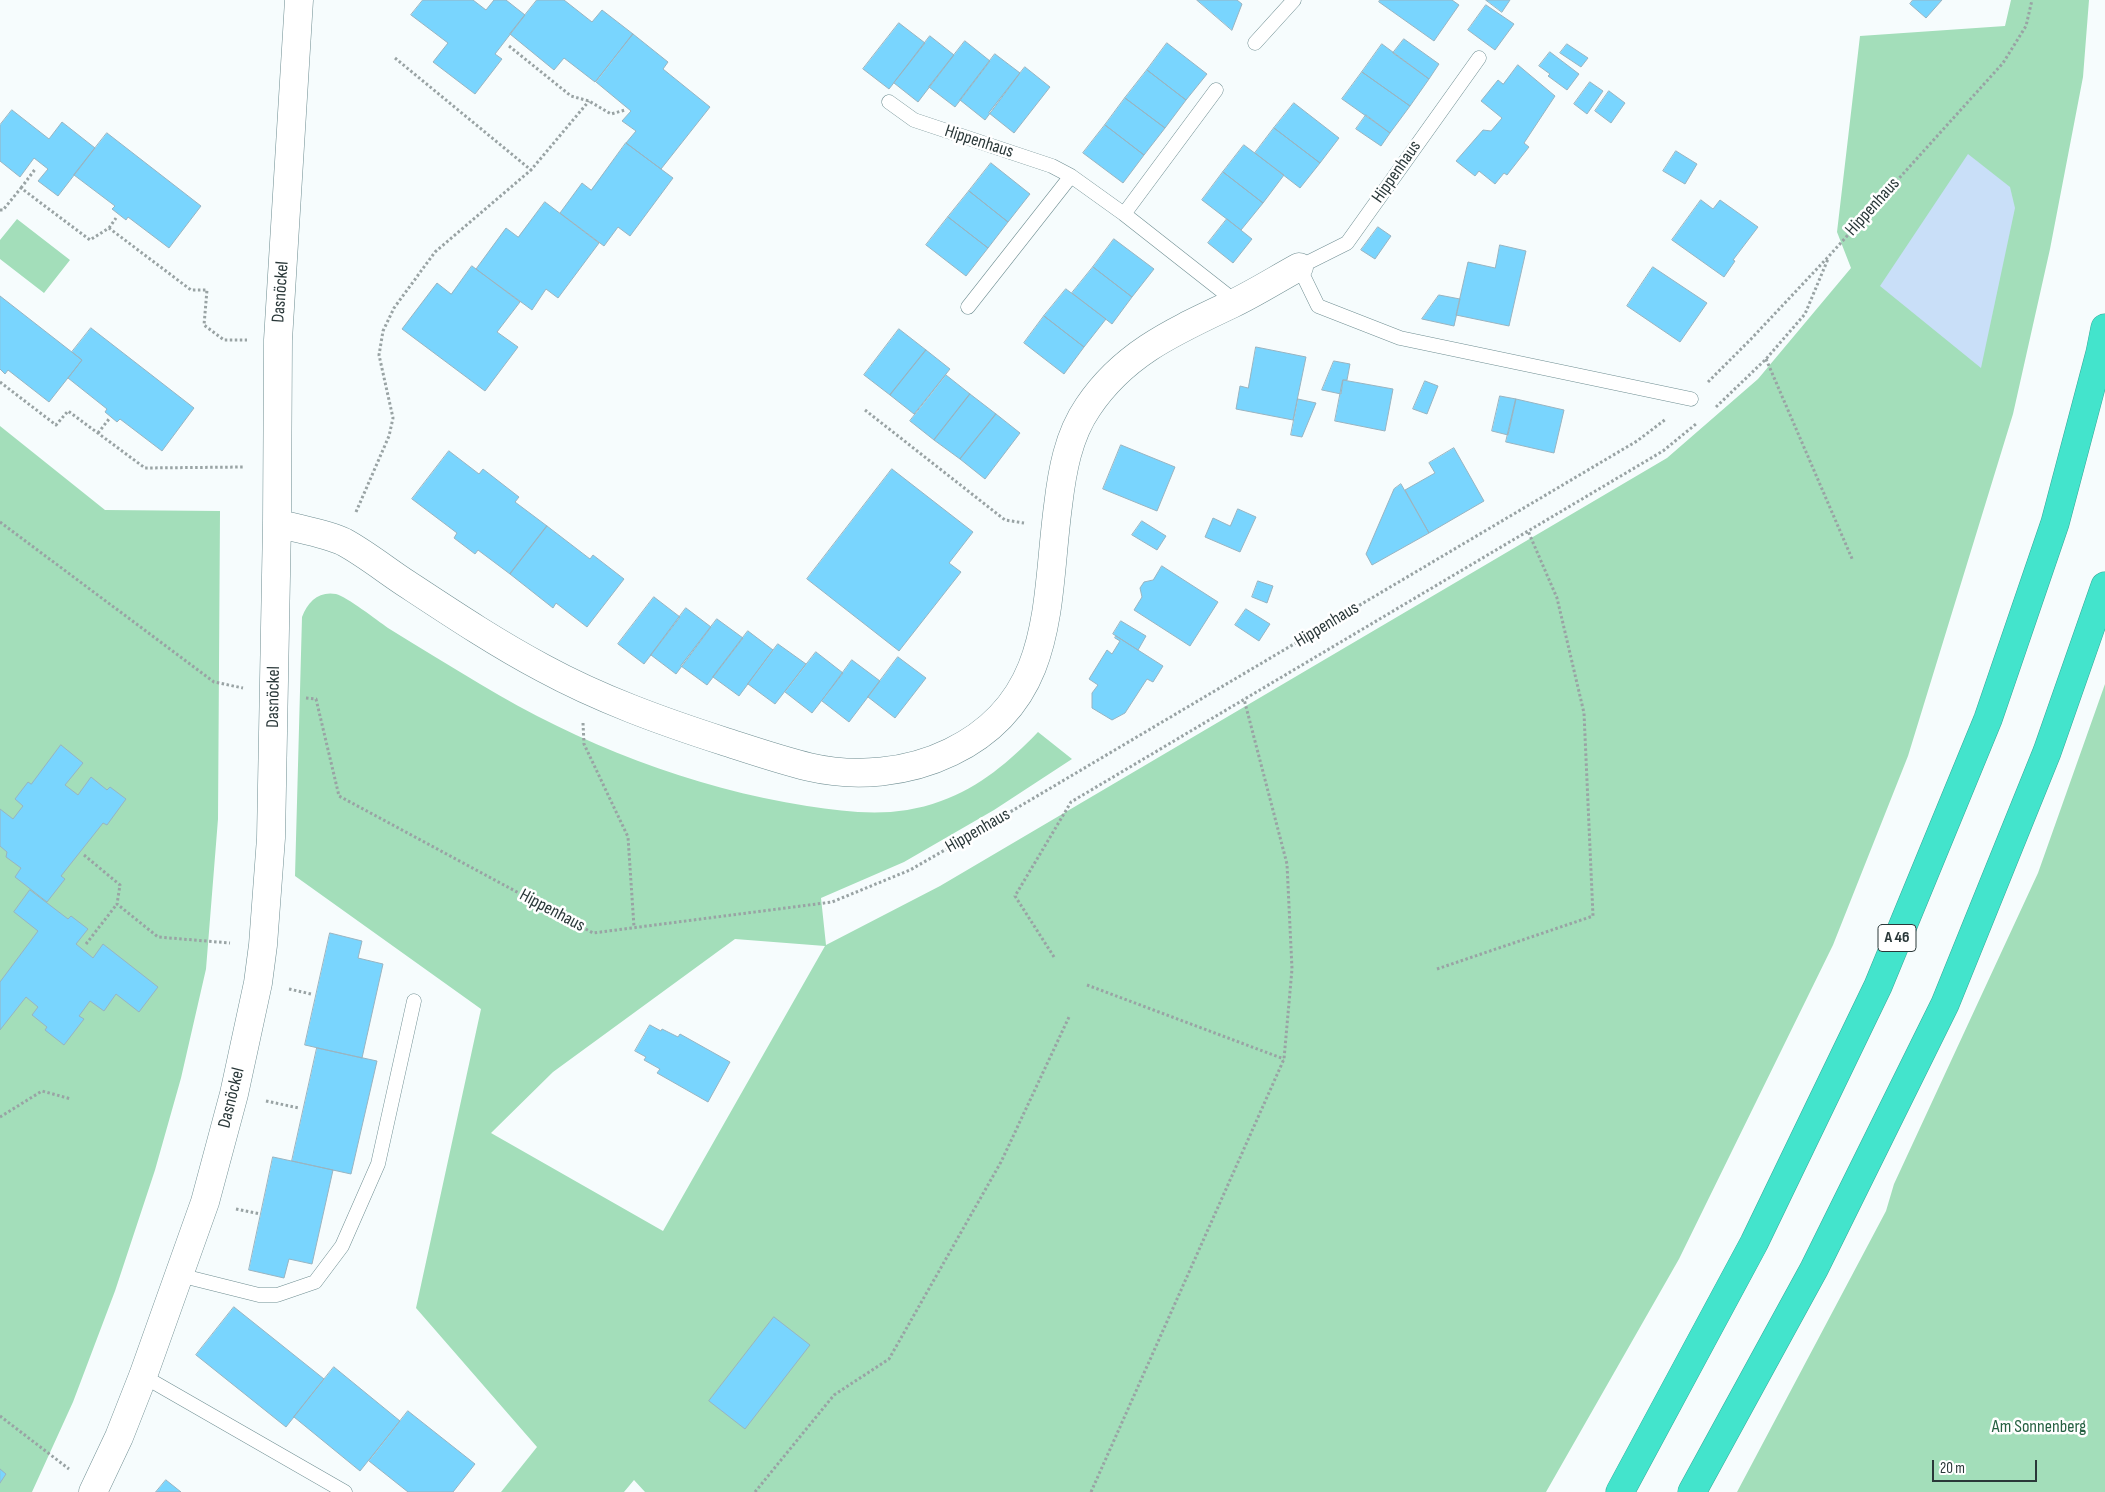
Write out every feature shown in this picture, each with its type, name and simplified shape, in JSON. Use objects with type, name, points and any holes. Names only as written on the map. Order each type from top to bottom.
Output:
[{"type":"highway","name":"A 46","points":[[1620,1492],[1754,1243],[1885,967],[1988,719],[2055,523],[2105,328]]},
{"type":"highway","points":[[1692,1492],[1814,1269],[1944,1004],[2047,752],[2105,586]]},
{"type":"street","name":"Dasnöckel","points":[[93,1491],[119,1437],[143,1376],[206,1202],[234,1094],[258,983],[264,945],[271,838],[278,467],[278,340],[299,0]]},
{"type":"street","name":"Hippenhaus","points":[[277,523],[342,541],[442,607],[543,668],[636,712],[809,767],[853,772],[879,771],[912,766],[938,758],[968,744],[993,724],[1012,702],[1026,681],[1041,644],[1050,597],[1060,484],[1070,443],[1086,410],[1109,379],[1142,351],[1175,330],[1236,302],[1299,267]]},
{"type":"lane","points":[[1255,43],[1294,0]]},
{"type":"lane","name":"Hippenhaus","points":[[1299,267],[1347,243],[1479,58]]},
{"type":"lane","points":[[1124,214],[1216,90]]},
{"type":"lane","name":"Hippenhaus","points":[[889,102],[914,120],[1052,166],[1071,176],[1124,214],[1236,302]]},
{"type":"lane","points":[[968,307],[1071,176]]},
{"type":"lane","points":[[1299,267],[1318,306],[1400,338],[1691,399]]},
{"type":"lane","points":[[179,1275],[259,1295],[277,1295],[315,1282],[342,1246],[378,1164],[414,1001]]},
{"type":"lane","points":[[143,1376],[344,1492]]},
{"type":"path","name":"Hippenhaus","points":[[274,694],[316,699],[339,796],[593,933],[832,902],[910,870],[1637,442],[1691,399],[1751,339],[1829,256],[2003,63],[2026,26],[2032,0]]},
{"type":"path","points":[[509,46],[571,96],[589,101],[611,114],[625,110]]},
{"type":"path","points":[[395,58],[531,170]]},
{"type":"path","points":[[342,541],[369,486],[389,436],[393,418],[379,356],[383,331],[394,308],[435,252],[531,170],[589,101]]},
{"type":"path","points":[[0,210],[3,210],[36,168]]},
{"type":"path","points":[[21,188],[90,240],[109,228],[116,218]]},
{"type":"path","points":[[109,228],[191,290],[207,290],[204,325],[224,340],[278,340]]},
{"type":"path","points":[[1715,408],[1766,359],[1805,314],[1829,256]]},
{"type":"path","points":[[1766,359],[1853,561]]},
{"type":"path","points":[[0,382],[56,425],[68,410],[145,468],[278,467]]},
{"type":"path","points":[[865,410],[1005,520],[1055,528]]},
{"type":"path","points":[[98,432],[109,419]]},
{"type":"path","points":[[1054,957],[1015,896],[1071,802],[1663,451],[1700,420]]},
{"type":"path","points":[[0,522],[214,682],[274,694]]},
{"type":"path","points":[[1436,969],[1593,916],[1584,713],[1557,598],[1528,531]]},
{"type":"path","points":[[582,688],[584,744],[628,837],[634,928]]},
{"type":"path","points":[[1091,1492],[1284,1059],[1292,969],[1287,864],[1244,699]]},
{"type":"path","points":[[84,855],[120,885],[117,904],[86,944]]},
{"type":"path","points":[[117,904],[158,937],[264,945]]},
{"type":"path","points":[[1087,985],[1284,1059]]},
{"type":"path","points":[[755,1492],[834,1395],[889,1359],[1001,1162],[1070,1018]]},
{"type":"path","points":[[0,1117],[42,1092],[71,1099]]},
{"type":"path","points":[[0,1416],[93,1491]]},
{"type":"green space","points":[[2011,0],[2089,0],[2083,77],[2050,249],[2013,414],[1908,756],[1833,945],[1679,1259],[1546,1492],[645,1492],[634,1480],[624,1492],[501,1492],[537,1447],[416,1308],[481,1009],[295,876],[302,617],[307,606],[315,598],[330,593],[347,599],[388,628],[480,684],[557,726],[597,744],[679,775],[721,788],[764,798],[807,806],[858,812],[891,812],[924,806],[955,795],[981,781],[1017,753],[1038,732],[1072,759],[994,810],[904,862],[821,898],[826,945],[940,886],[1667,458],[1758,379],[1851,268],[1837,232],[1860,36],[2005,26]],"holes":[[[735,939],[825,946],[663,1231],[491,1133],[553,1072]]]},
{"type":"green space","points":[[17,219],[70,260],[44,293],[0,259],[0,240]]},
{"type":"green space","points":[[0,426],[105,510],[220,511],[218,819],[206,969],[181,1078],[155,1170],[115,1291],[73,1402],[32,1492],[0,1492]]},
{"type":"green space","name":"Am Sonnenberg","points":[[2105,684],[2105,1492],[1737,1492],[1886,1211],[1894,1184],[2038,873]]},
{"type":"water","points":[[1968,154],[2010,187],[2015,208],[1981,368],[1880,286]]},
{"type":"building","points":[[423,0],[473,0],[486,10],[494,0],[506,0],[525,15],[495,54],[502,59],[475,94],[433,62],[448,43],[411,15]]},
{"type":"building","points":[[537,0],[564,0],[592,22],[602,10],[633,34],[595,82],[564,58],[554,70],[510,34]]},
{"type":"building","points":[[1197,0],[1237,0],[1242,4],[1232,30]]},
{"type":"building","points":[[1380,0],[1452,0],[1459,5],[1434,41],[1379,2]]},
{"type":"building","points":[[1486,0],[1510,0],[1502,12]]},
{"type":"building","points":[[1913,0],[1942,0],[1926,18],[1910,4]]},
{"type":"building","points":[[1486,5],[1514,24],[1495,50],[1468,30]]},
{"type":"building","points":[[899,23],[925,43],[889,89],[863,69]]},
{"type":"building","points":[[633,34],[668,62],[663,69],[710,107],[661,169],[626,143],[636,131],[622,121],[631,111],[596,82]]},
{"type":"building","points":[[930,36],[954,55],[918,102],[894,83]]},
{"type":"building","points":[[1404,39],[1439,64],[1429,79],[1393,53]]},
{"type":"building","points":[[965,41],[990,61],[955,107],[929,87]]},
{"type":"building","points":[[1167,43],[1207,74],[1186,100],[1147,70]]},
{"type":"building","points":[[1382,44],[1429,79],[1410,106],[1362,72]]},
{"type":"building","points":[[1567,44],[1588,58],[1581,67],[1560,53]]},
{"type":"building","points":[[1550,52],[1579,74],[1567,90],[1548,76],[1550,74],[1539,66]]},
{"type":"building","points":[[995,54],[1020,73],[985,120],[960,100]]},
{"type":"building","points":[[1518,65],[1555,96],[1524,143],[1529,147],[1507,175],[1504,173],[1495,184],[1479,171],[1475,176],[1456,161],[1483,130],[1491,131],[1502,118],[1481,101],[1498,80],[1503,84]]},
{"type":"building","points":[[1025,67],[1050,87],[1014,133],[989,113]]},
{"type":"building","points":[[1147,70],[1186,100],[1165,128],[1125,98]]},
{"type":"building","points":[[1362,72],[1410,106],[1390,133],[1342,99]]},
{"type":"building","points":[[1590,82],[1603,91],[1587,114],[1574,104]]},
{"type":"building","points":[[1609,91],[1625,103],[1611,123],[1595,111]]},
{"type":"building","points":[[1125,98],[1165,128],[1144,155],[1105,125]]},
{"type":"building","points":[[1294,103],[1339,138],[1320,163],[1274,128]]},
{"type":"building","points":[[12,110],[49,139],[62,122],[95,148],[58,196],[38,181],[48,169],[34,158],[20,177],[0,161],[0,125]]},
{"type":"building","points":[[1366,115],[1390,133],[1381,146],[1356,129]]},
{"type":"building","points":[[1105,125],[1144,155],[1123,183],[1083,153]]},
{"type":"building","points":[[1274,128],[1320,163],[1300,188],[1255,153]]},
{"type":"building","points":[[107,133],[201,206],[169,248],[128,217],[126,220],[112,209],[115,206],[74,175]]},
{"type":"building","points":[[626,143],[673,178],[630,236],[618,227],[604,246],[560,213],[582,183],[591,190]]},
{"type":"building","points":[[1244,145],[1284,175],[1263,203],[1223,172]]},
{"type":"building","points":[[1676,151],[1697,164],[1685,184],[1663,171]]},
{"type":"building","points":[[991,163],[1030,194],[1008,222],[969,191]]},
{"type":"building","points":[[1223,172],[1263,203],[1241,230],[1202,200]]},
{"type":"building","points":[[969,191],[1008,222],[988,248],[948,217]]},
{"type":"building","points":[[1701,200],[1713,209],[1720,200],[1758,227],[1733,260],[1735,261],[1724,277],[1672,240]]},
{"type":"building","points":[[545,202],[599,243],[558,298],[546,289],[532,310],[476,269],[506,228],[518,237]]},
{"type":"building","points":[[948,217],[988,248],[966,276],[926,245]]},
{"type":"building","points":[[1227,219],[1252,239],[1233,263],[1208,243]]},
{"type":"building","points":[[1378,227],[1391,236],[1375,259],[1361,250]]},
{"type":"building","points":[[1114,239],[1154,269],[1132,297],[1093,267]]},
{"type":"building","points":[[1500,245],[1526,251],[1509,326],[1456,315],[1468,262],[1495,268]]},
{"type":"building","points":[[472,266],[520,302],[497,332],[518,347],[485,391],[402,329],[437,283],[451,294]]},
{"type":"building","points":[[1093,267],[1132,297],[1112,324],[1072,293]]},
{"type":"building","points":[[1653,267],[1707,303],[1680,342],[1627,306]]},
{"type":"building","points":[[1066,289],[1106,319],[1084,347],[1044,316]]},
{"type":"building","points":[[1439,295],[1460,299],[1454,326],[1422,319]]},
{"type":"building","points":[[0,296],[82,360],[49,402],[8,370],[5,374],[0,369]]},
{"type":"building","points":[[1044,316],[1084,347],[1064,374],[1024,343]]},
{"type":"building","points":[[91,328],[194,408],[162,451],[120,419],[117,422],[105,412],[107,409],[68,378],[82,360],[72,352]]},
{"type":"building","points":[[899,329],[926,350],[890,395],[864,375]]},
{"type":"building","points":[[1256,347],[1306,357],[1293,420],[1236,409],[1240,386],[1248,388]]},
{"type":"building","points":[[926,350],[950,369],[914,414],[890,395]]},
{"type":"building","points":[[1334,361],[1350,364],[1347,380],[1343,380],[1341,394],[1322,390]]},
{"type":"building","points":[[946,375],[970,394],[934,440],[910,421]]},
{"type":"building","points":[[1343,380],[1393,389],[1385,431],[1335,421]]},
{"type":"building","points":[[1425,381],[1438,386],[1427,414],[1413,409]]},
{"type":"building","points":[[970,394],[996,414],[960,459],[934,440]]},
{"type":"building","points":[[1500,396],[1516,399],[1508,435],[1492,431]]},
{"type":"building","points":[[1298,399],[1316,403],[1302,437],[1291,435]]},
{"type":"building","points":[[1516,399],[1564,410],[1554,453],[1506,442]]},
{"type":"building","points":[[996,414],[1020,433],[985,479],[960,459]]},
{"type":"building","points":[[1121,445],[1175,467],[1157,511],[1103,489]]},
{"type":"building","points":[[1454,448],[1484,501],[1429,533],[1405,490],[1435,473],[1429,463]]},
{"type":"building","points":[[449,451],[479,474],[483,469],[519,497],[515,502],[547,526],[510,574],[478,550],[475,554],[454,538],[457,533],[412,499]]},
{"type":"building","points":[[892,469],[973,532],[949,563],[961,572],[899,651],[807,579]]},
{"type":"building","points":[[1401,484],[1429,533],[1372,565],[1366,554],[1394,489]]},
{"type":"building","points":[[1238,509],[1256,517],[1240,552],[1205,537],[1213,518],[1230,526]]},
{"type":"building","points":[[1142,521],[1166,536],[1157,550],[1132,535]]},
{"type":"building","points":[[547,526],[590,559],[593,555],[624,579],[587,627],[556,603],[553,608],[510,574]]},
{"type":"building","points":[[1162,566],[1218,602],[1190,646],[1134,610],[1142,597],[1140,588],[1144,582],[1153,580]]},
{"type":"building","points":[[1258,581],[1273,586],[1267,603],[1252,597]]},
{"type":"building","points":[[654,597],[680,617],[644,664],[618,644]]},
{"type":"building","points":[[686,608],[711,627],[676,674],[651,655]]},
{"type":"building","points":[[1246,609],[1270,624],[1259,641],[1235,625]]},
{"type":"building","points":[[717,619],[743,638],[707,685],[681,666]]},
{"type":"building","points":[[1121,621],[1146,636],[1138,650],[1113,634]]},
{"type":"building","points":[[748,631],[773,650],[739,696],[713,677]]},
{"type":"building","points":[[1116,636],[1163,666],[1153,682],[1147,679],[1125,713],[1112,720],[1092,708],[1092,693],[1098,685],[1089,679],[1107,650],[1112,654],[1120,641],[1115,638]]},
{"type":"building","points":[[778,644],[806,664],[775,704],[748,684]]},
{"type":"building","points":[[816,652],[843,673],[812,713],[785,692]]},
{"type":"building","points":[[898,657],[926,678],[895,718],[868,697]]},
{"type":"building","points":[[852,660],[880,681],[849,722],[822,701]]},
{"type":"building","points":[[61,745],[83,763],[65,785],[78,795],[91,777],[107,790],[110,787],[126,799],[107,825],[103,823],[61,876],[65,879],[47,902],[15,877],[21,868],[6,857],[7,852],[0,846],[0,809],[13,819],[23,806],[15,799],[28,782],[31,784]]},
{"type":"building","points":[[30,890],[68,919],[71,916],[88,929],[76,944],[93,958],[103,944],[158,987],[139,1012],[116,994],[104,1011],[90,1001],[79,1016],[84,1019],[64,1045],[45,1030],[47,1027],[32,1015],[38,1007],[26,997],[0,1030],[0,982],[38,931],[14,912]]},
{"type":"building","points":[[330,933],[362,941],[358,958],[383,964],[362,1058],[305,1045]]},
{"type":"building","points":[[650,1025],[678,1037],[680,1034],[730,1062],[708,1102],[657,1073],[660,1069],[644,1060],[646,1057],[635,1051]]},
{"type":"building","points":[[317,1048],[377,1061],[351,1174],[292,1161]]},
{"type":"building","points":[[273,1157],[333,1170],[312,1264],[289,1259],[284,1278],[249,1270]]},
{"type":"building","points":[[234,1307],[324,1379],[286,1427],[196,1355]]},
{"type":"building","points":[[774,1317],[810,1345],[745,1429],[709,1401]]},
{"type":"building","points":[[334,1367],[400,1421],[360,1471],[294,1417]]},
{"type":"building","points":[[408,1411],[475,1464],[453,1492],[408,1492],[369,1461]]},
{"type":"building","points":[[0,1469],[6,1474],[0,1483]]},
{"type":"building","points":[[166,1480],[181,1492],[156,1492]]}]
